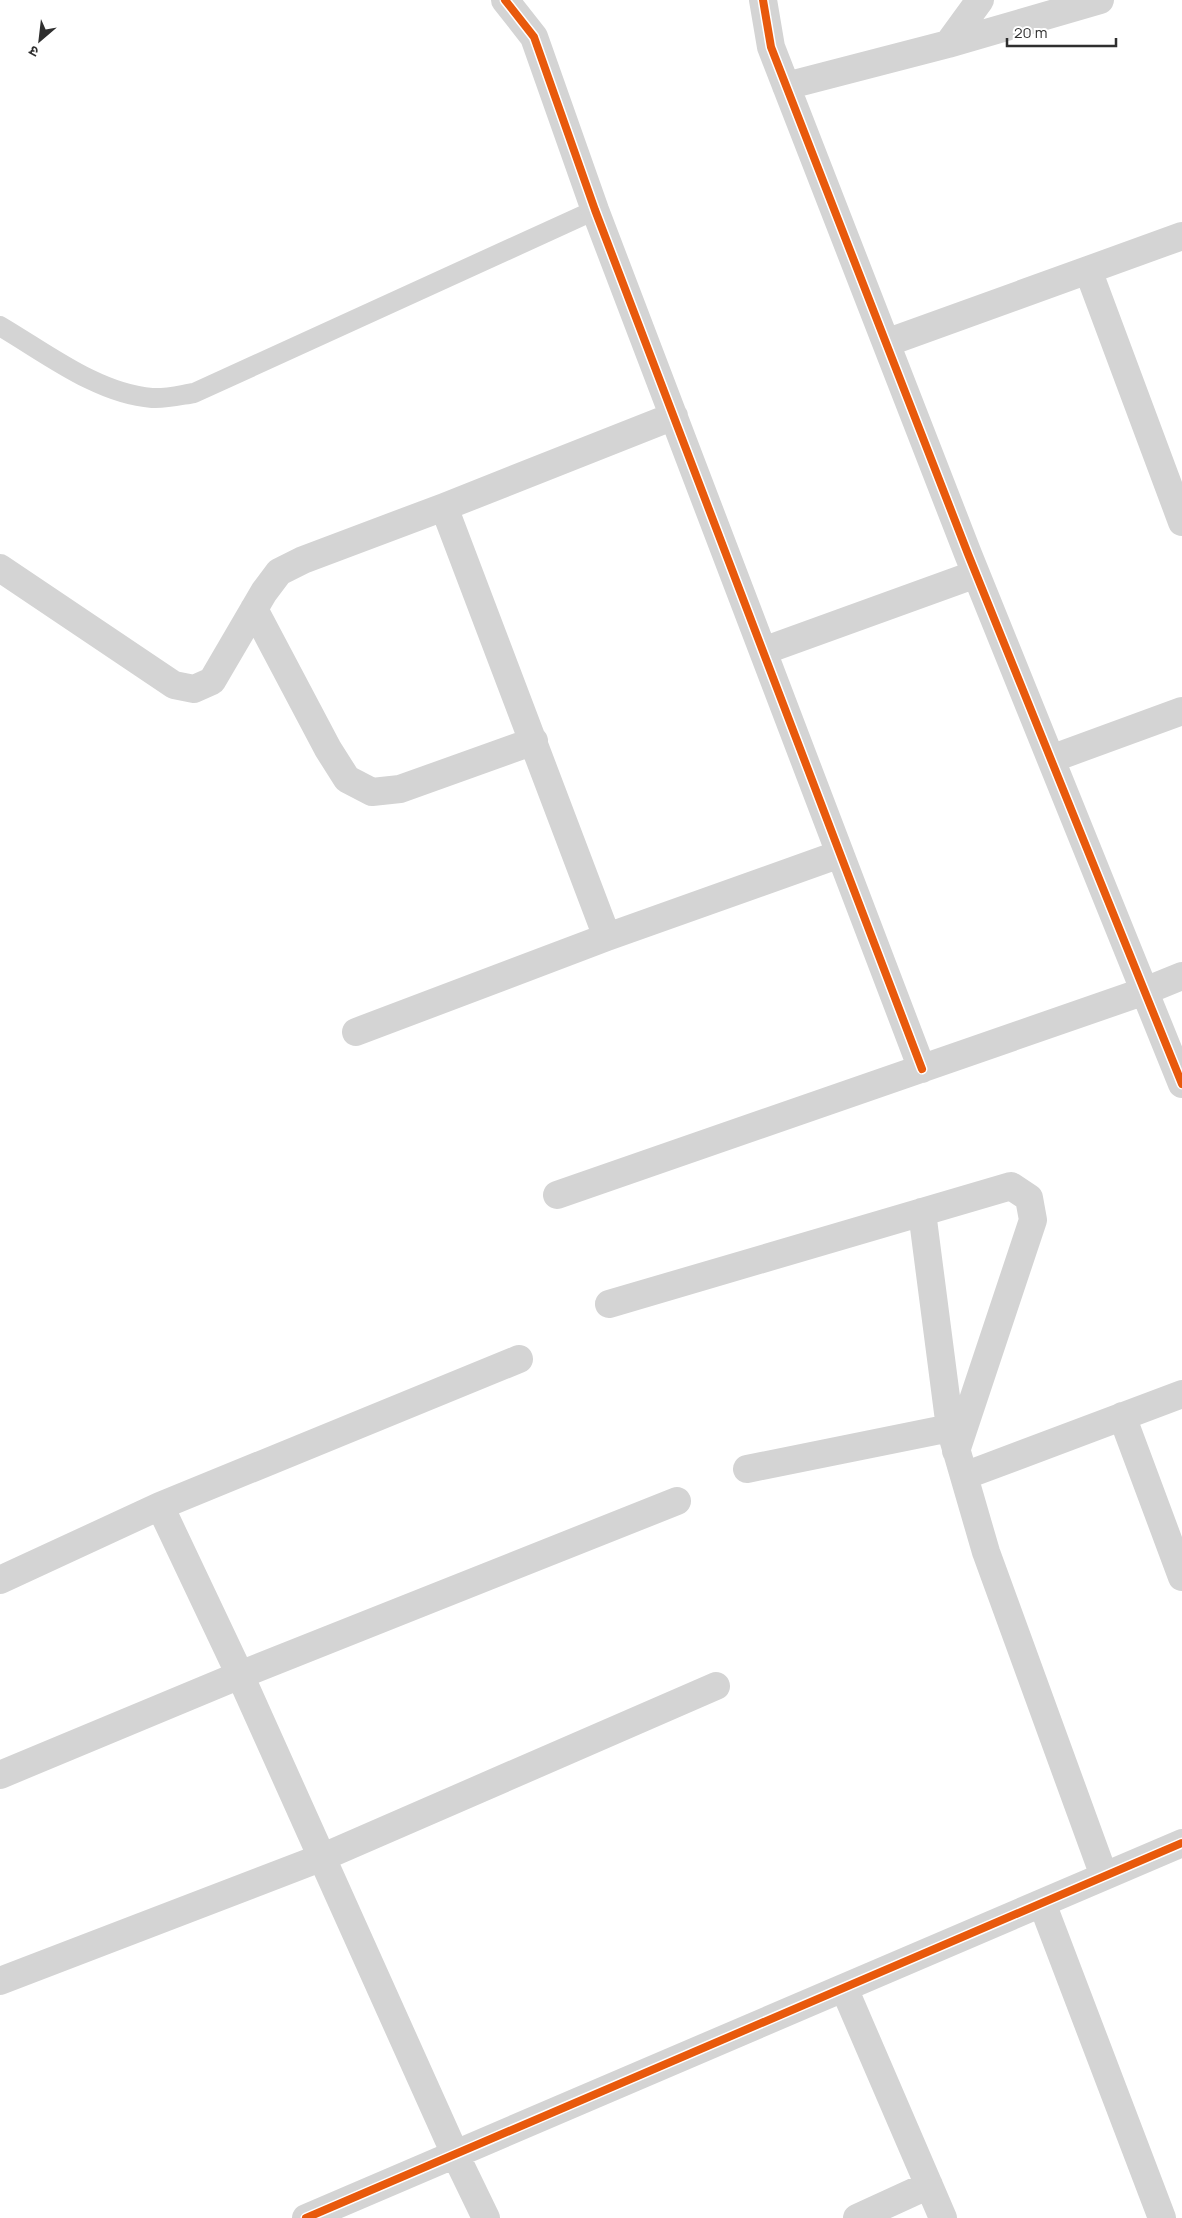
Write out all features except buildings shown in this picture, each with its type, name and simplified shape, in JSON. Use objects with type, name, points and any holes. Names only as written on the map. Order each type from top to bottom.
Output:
[{"type":"street","points":[[762,0],[771,47],[786,86],[976,574],[1182,1084]]},
{"type":"street","points":[[948,44],[980,0]]},
{"type":"street","points":[[786,86],[948,44],[1100,0]]},
{"type":"street","points":[[507,1],[534,37],[595,210],[922,1069]]},
{"type":"street","points":[[886,343],[1182,236]]},
{"type":"street","points":[[1088,270],[1177,494],[1182,522]]},
{"type":"street","points":[[0,568],[174,685],[194,689],[212,681],[254,609],[279,572],[303,560],[444,507],[674,416]]},
{"type":"street","points":[[444,507],[607,937]]},
{"type":"street","points":[[763,651],[976,574]]},
{"type":"street","points":[[254,609],[328,749],[348,779],[372,792],[400,789],[534,741]]},
{"type":"street","points":[[1051,760],[1182,711]]},
{"type":"street","points":[[356,1032],[607,937],[840,854]]},
{"type":"street","points":[[558,1194],[922,1069],[1145,991],[1182,976]]},
{"type":"street","points":[[609,1304],[1011,1186],[1029,1198],[1034,1220],[957,1452]]},
{"type":"street","points":[[922,1212],[957,1452],[986,1552],[1104,1876]]},
{"type":"street","points":[[0,1580],[160,1506],[519,1359]]},
{"type":"street","points":[[747,1469],[957,1452],[1122,1416],[1182,1394]]},
{"type":"street","points":[[1122,1416],[1182,1577]]},
{"type":"street","points":[[0,1775],[240,1674],[677,1501]]},
{"type":"street","points":[[160,1506],[240,1674],[455,2154],[486,2218]]},
{"type":"street","points":[[0,1981],[323,1857],[716,1686]]},
{"type":"street","points":[[306,2218],[1182,1843]]},
{"type":"street","points":[[1042,1903],[1162,2218]]},
{"type":"street","points":[[844,1988],[943,2218]]},
{"type":"street","points":[[857,2218],[929,2185]]},
{"type":"lane","points":[[0,326],[94,382],[126,394],[153,398],[194,393],[595,210]]},
{"type":"cycle path","points":[[505,0],[534,37],[595,210],[922,1069]]},
{"type":"cycle path","points":[[763,0],[771,47],[968,554],[1182,1084]]},
{"type":"cycle path","points":[[306,2218],[1182,1843]]}]
